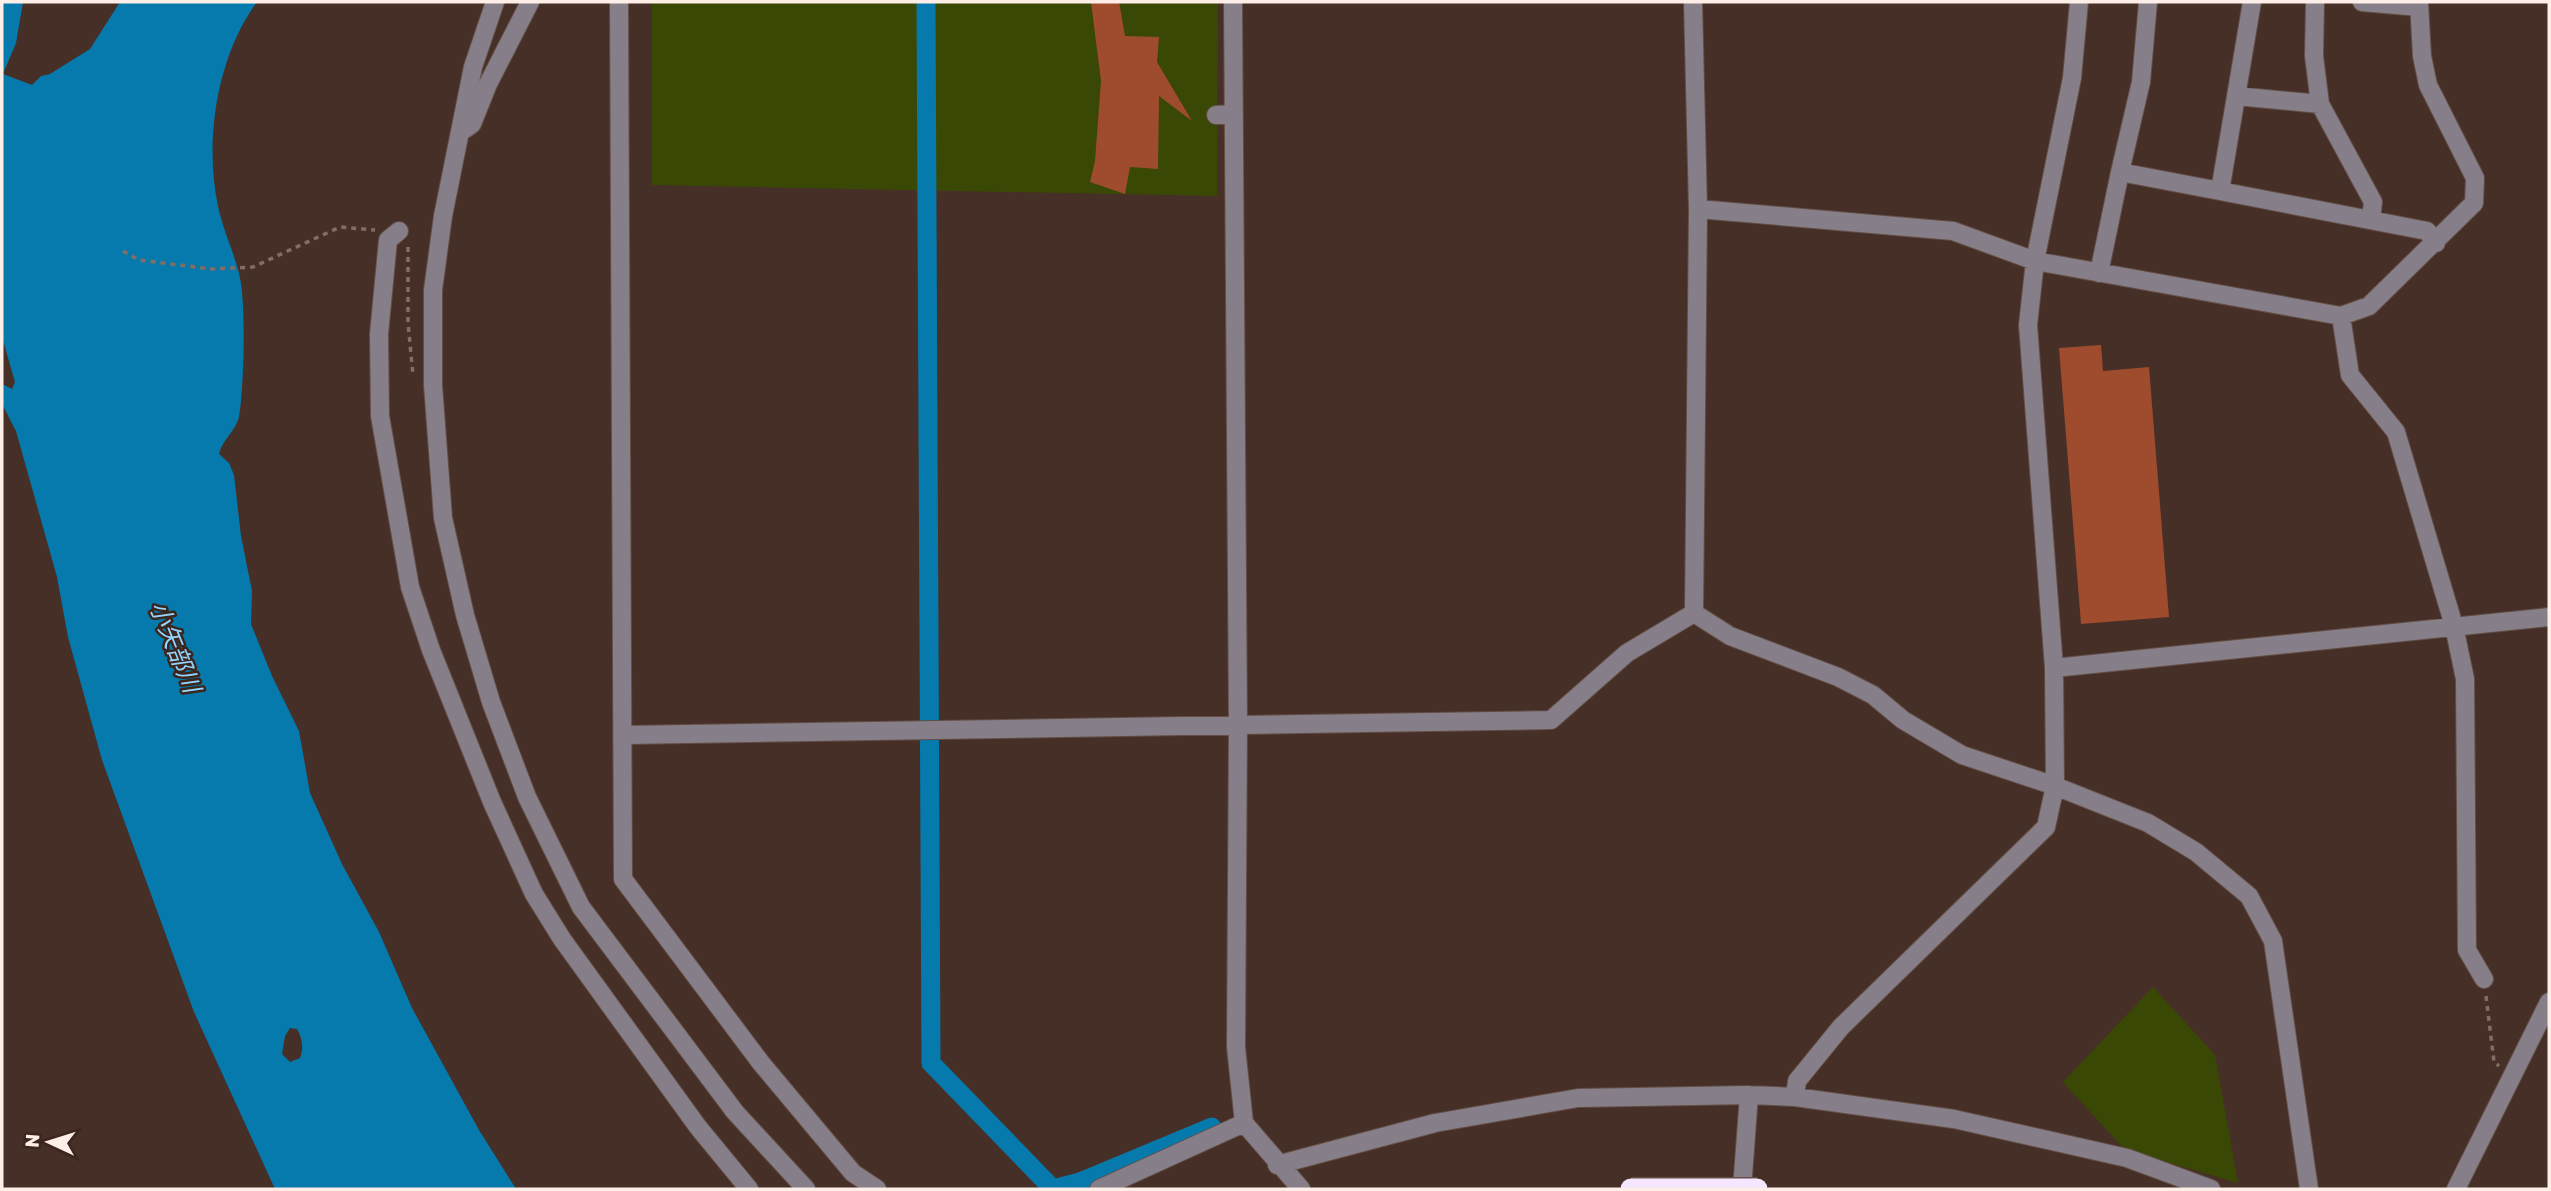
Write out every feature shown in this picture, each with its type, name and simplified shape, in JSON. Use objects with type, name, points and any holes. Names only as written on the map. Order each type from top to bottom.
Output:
[{"type":"highway","points":[[1631,1189],[1757,1189]]},
{"type":"street","points":[[495,2],[473,67],[443,216],[433,290],[433,385],[443,518],[465,615],[491,702],[527,797],[581,907],[735,1112],[806,1189]]},
{"type":"street","points":[[460,134],[472,124],[488,84],[530,2]]},
{"type":"street","points":[[619,2],[625,736],[623,879],[761,1063],[853,1173],[877,1189]]},
{"type":"street","points":[[1693,2],[1698,209],[1694,613]]},
{"type":"street","points":[[1795,1097],[1797,1080],[1841,1027],[2046,827],[2055,786],[2054,668],[2028,325],[2035,261],[2072,78],[2079,2]]},
{"type":"street","points":[[2099,273],[2141,82],[2148,2]]},
{"type":"street","points":[[2220,191],[2252,2]]},
{"type":"street","points":[[2315,2],[2314,56],[2320,104],[2373,202],[2371,220]]},
{"type":"street","points":[[1698,209],[1953,231],[2035,261],[2341,316],[2369,306],[2474,203],[2475,178],[2428,85],[2422,56],[2419,5],[2362,2]]},
{"type":"street","points":[[1228,10],[1241,69],[1225,115],[1238,724],[1236,1047],[1244,1123],[1277,1165],[1301,1189]]},
{"type":"street","points":[[2236,96],[2320,104]]},
{"type":"street","points":[[2120,172],[2427,231],[2436,243]]},
{"type":"street","points":[[399,231],[388,240],[379,334],[380,416],[410,587],[431,650],[492,802],[534,894],[562,939],[698,1127],[749,1189]]},
{"type":"street","points":[[2341,316],[2350,375],[2396,432],[2454,626],[2465,679],[2467,950],[2484,979]]},
{"type":"street","points":[[625,736],[1551,720],[1627,653],[1694,613]]},
{"type":"street","points":[[1694,613],[1730,636],[1838,677],[1861,689],[1903,720],[1962,755],[2055,786],[2148,823],[2196,852],[2249,896],[2273,942],[2309,1189]]},
{"type":"street","points":[[2054,668],[2549,617]]},
{"type":"street","points":[[2456,1189],[2549,1002]]},
{"type":"street","points":[[1742,1189],[1749,1096]]},
{"type":"street","points":[[1277,1165],[1435,1123],[1578,1098],[1795,1097],[1954,1119],[2127,1158],[2211,1189]]},
{"type":"street","points":[[1099,1189],[1244,1123]]},
{"type":"path","points":[[123,251],[139,260],[212,269],[253,267],[340,227],[399,231],[408,242],[408,323],[415,387]]},
{"type":"path","points":[[2484,979],[2494,1062],[2511,1076]]},
{"type":"green space","points":[[652,2],[1218,2],[1217,196],[652,185]]},
{"type":"green space","points":[[2153,987],[2215,1055],[2238,1183],[2125,1150],[2063,1082]]},
{"type":"water","name":"小矢部川","points":[[2,2],[23,2],[16,43],[3,74],[32,85],[41,76],[50,74],[90,49],[120,2],[257,2],[243,24],[223,73],[217,100],[213,154],[218,206],[238,269],[242,291],[244,347],[239,417],[219,454],[229,463],[234,475],[241,536],[252,591],[251,624],[272,676],[299,731],[310,793],[342,864],[379,932],[412,1008],[479,1130],[516,1189],[275,1189],[194,1012],[102,760],[68,637],[57,577],[16,431],[2,404],[2,384],[12,389],[15,382],[2,337]],"holes":[[[290,1028],[297,1029],[302,1043],[301,1054],[300,1058],[290,1062],[282,1054],[285,1036]]]},
{"type":"building","points":[[1091,2],[1119,2],[1125,36],[1159,37],[1157,62],[1192,121],[1159,96],[1158,169],[1130,167],[1125,194],[1090,182],[1095,161],[1101,81]]},
{"type":"building","points":[[2101,345],[2103,371],[2149,367],[2169,617],[2081,624],[2059,348]]},
{"type":"waterway","points":[[926,2],[931,1063],[1053,1189],[1080,1182],[1212,1127]]}]
